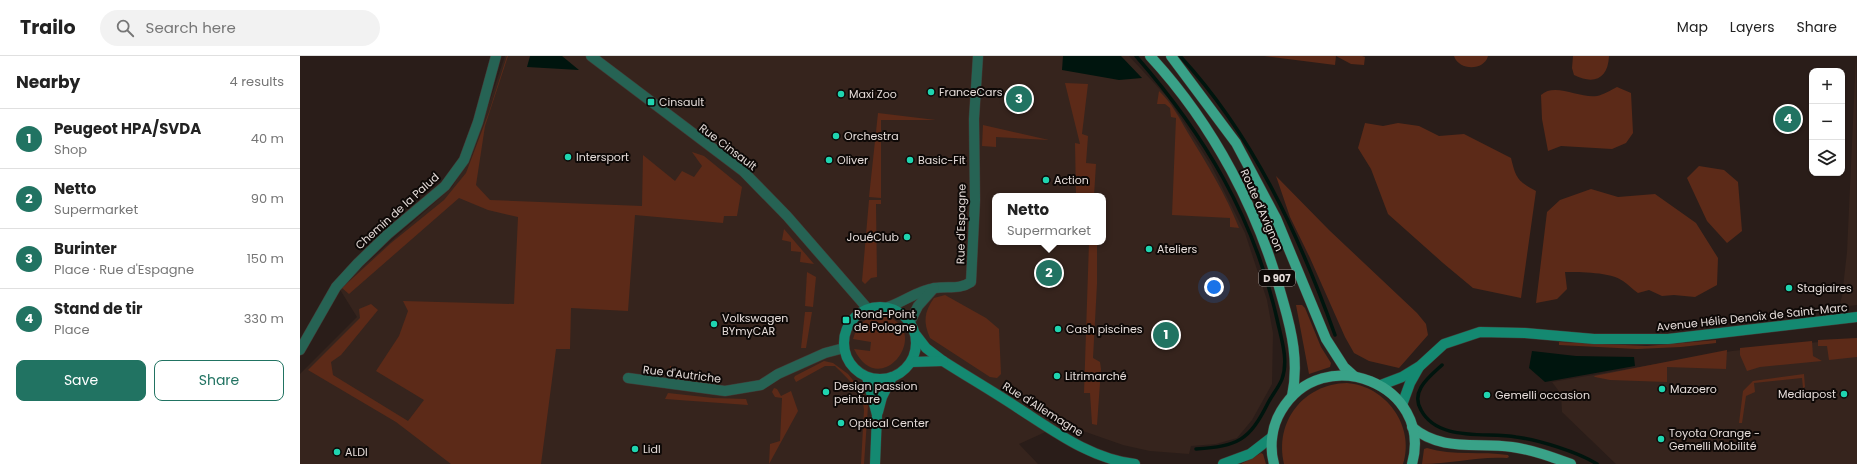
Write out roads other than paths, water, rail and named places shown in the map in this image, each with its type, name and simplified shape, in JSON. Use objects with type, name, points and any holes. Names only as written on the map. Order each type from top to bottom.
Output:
[{"type":"main road","name":"Route d'Avignon","points":[[1150,56],[1189,104],[1230,169],[1265,241],[1291,329],[1295,368],[1292,396]]},
{"type":"main road","name":"Route d'Avignon","points":[[1171,56],[1236,143],[1276,218],[1326,339],[1344,367],[1354,376]]},
{"type":"main road","name":"D 907","points":[[1274,464],[1272,437],[1279,415],[1292,396],[1306,385],[1321,378],[1337,375],[1354,376],[1380,385],[1402,405],[1412,427],[1415,442],[1412,464]]},
{"type":"main road","name":"D 907","points":[[1412,427],[1422,436],[1434,442],[1446,444],[1512,447],[1535,452],[1571,464]]},
{"type":"street","name":"Chemin de la Palud","points":[[300,350],[336,288],[358,263],[388,234],[444,186],[464,160],[478,122],[496,56]]},
{"type":"street","name":"Rue Cinsault","points":[[590,56],[743,171],[787,216],[868,308]]},
{"type":"street","name":"Rue d'Espagne","points":[[888,307],[915,294],[934,288],[956,288],[965,286],[971,282],[975,200],[974,119],[978,56]]},
{"type":"street","points":[[910,322],[918,306],[934,288]]},
{"type":"street","points":[[892,377],[878,379],[867,377],[854,368],[846,356],[844,348],[845,335],[848,326],[856,316],[868,308],[878,306],[888,307],[901,313],[910,322],[916,335],[916,348],[912,362]]},
{"type":"street","name":"Avenue Hélie Denoix de Saint-Marc","points":[[1380,385],[1402,377],[1420,366],[1444,344],[1480,332],[1525,333],[1594,339],[1668,339],[1857,318]]},
{"type":"street","name":"Rue d'Allemagne","points":[[916,335],[926,348],[943,361],[1062,437],[1108,458],[1135,464]]},
{"type":"street","name":"Rue d'Autriche","points":[[628,378],[725,391],[761,384],[778,374],[825,353],[844,348]]},
{"type":"street","points":[[875,464],[877,415],[882,397],[892,377],[912,362],[943,361]]},
{"type":"street","name":"Avenue Hélie Denoix de Saint-Marc","points":[[1402,405],[1410,383],[1420,366]]},
{"type":"street","points":[[867,377],[877,415]]},
{"type":"street","points":[[1223,464],[1250,454],[1272,437]]},
{"type":"waterway","points":[[1136,56],[1183,116],[1223,178],[1255,246],[1267,282],[1284,349],[1285,364],[1282,379],[1255,426],[1241,439],[1232,443],[1222,446],[1196,449]]},
{"type":"waterway","points":[[1180,56],[1230,119],[1252,153],[1306,260],[1335,335]]},
{"type":"waterway","points":[[1442,365],[1422,385],[1418,397],[1418,403],[1421,410],[1429,420],[1439,427],[1464,434],[1516,437],[1536,441],[1580,455],[1597,464]]},
{"type":"place","name":"FranceCars","points":[[931,92]]},
{"type":"place","name":"Maxi Zoo","points":[[841,94]]},
{"type":"place","name":"Burinter","points":[[1019,99]]},
{"type":"place","name":"Cinsault","points":[[651,102]]},
{"type":"place","name":"Stand de tir","points":[[1788,119]]},
{"type":"place","name":"Orchestra","points":[[836,136]]},
{"type":"place","name":"Intersport","points":[[568,157]]},
{"type":"place","name":"Oliver","points":[[829,160]]},
{"type":"place","name":"Basic-Fit","points":[[910,160]]},
{"type":"place","name":"Action","points":[[1046,180]]},
{"type":"place","name":"JouéClub","points":[[907,237]]},
{"type":"place","name":"Ateliers","points":[[1149,249]]},
{"type":"place","name":"Netto","points":[[1049,273]]},
{"type":"place","name":"Stagiaires","points":[[1789,288]]},
{"type":"place","name":"Rond-Point de Pologne","points":[[846,320]]},
{"type":"place","name":"Volkswagen BYmyCAR","points":[[714,324]]},
{"type":"place","name":"Cash piscines","points":[[1058,329]]},
{"type":"place","name":"Peugeot HPA/SVDA","points":[[1166,335]]},
{"type":"place","name":"Litrimarché","points":[[1057,376]]},
{"type":"place","name":"Mazoero","points":[[1662,389]]},
{"type":"place","name":"Design passion peinture","points":[[826,392]]},
{"type":"place","name":"Mediapost","points":[[1844,394]]},
{"type":"place","name":"Gemelli occasion","points":[[1487,395]]},
{"type":"place","name":"Optical Center","points":[[841,423]]},
{"type":"place","name":"Toyota Orange - Gemelli Mobilité","points":[[1661,439]]},
{"type":"place","name":"Lidl","points":[[635,449]]},
{"type":"place","name":"ALDI","points":[[337,452]]}]
